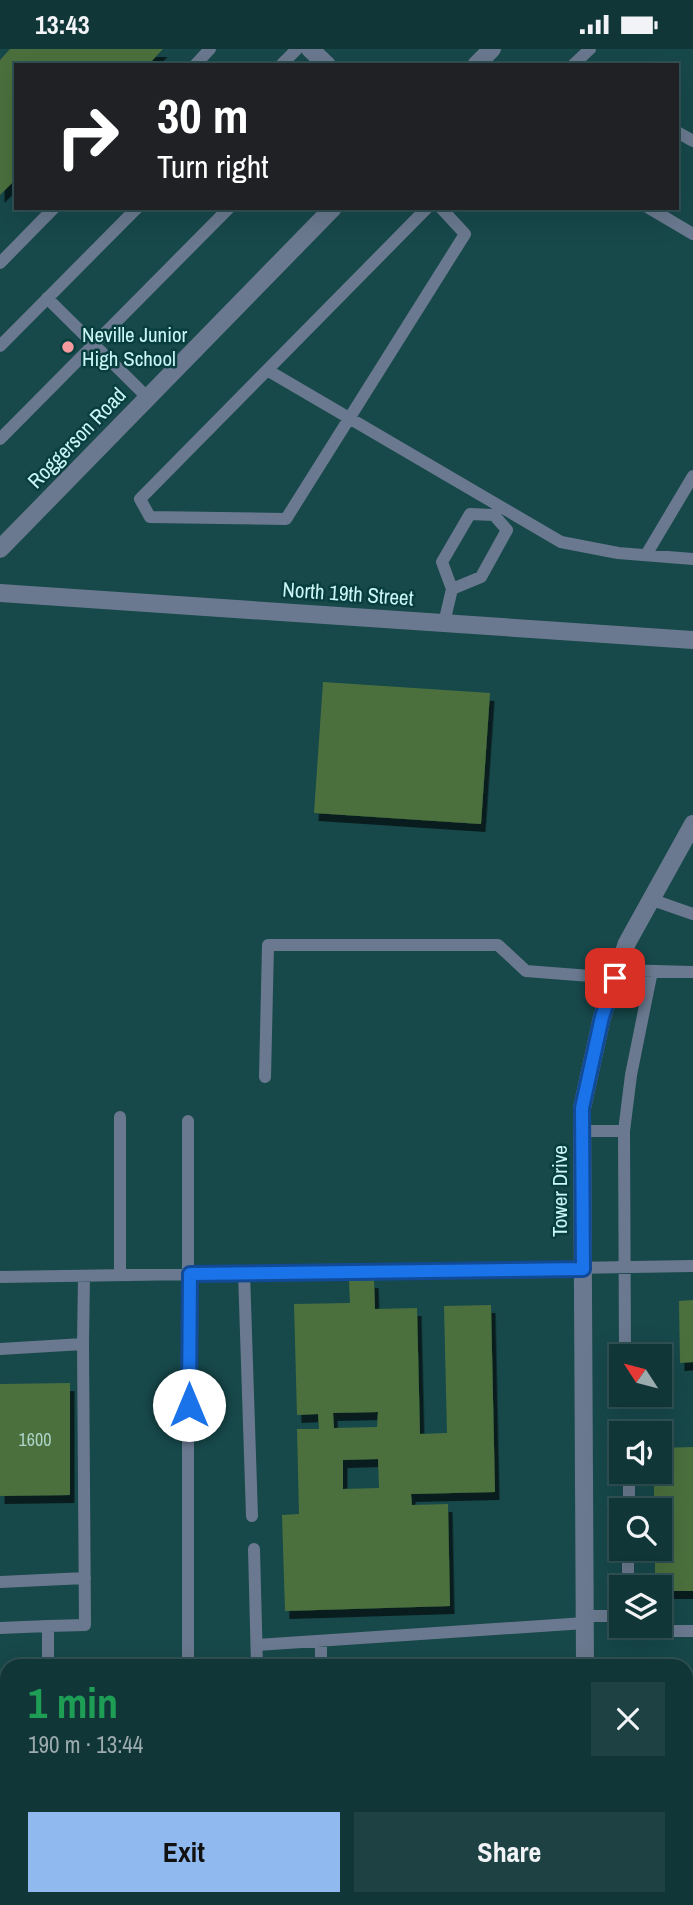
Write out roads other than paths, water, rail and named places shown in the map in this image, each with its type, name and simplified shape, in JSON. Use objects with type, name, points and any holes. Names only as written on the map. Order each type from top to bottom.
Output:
[{"type":"street","points":[[310,49],[325,63]]},
{"type":"street","points":[[478,63],[492,49]]},
{"type":"street","name":"Roggerson Road","points":[[0,549],[331,210]]},
{"type":"street","name":"North 19th Street","points":[[0,593],[693,640]]},
{"type":"street","name":"Tower Drive","points":[[585,1659],[582,1108],[602,1017],[627,943],[693,824]]},
{"type":"lane","points":[[197,63],[210,49]]},
{"type":"lane","points":[[283,63],[296,49]]},
{"type":"lane","points":[[575,63],[590,49]]},
{"type":"lane","points":[[0,263],[52,210]]},
{"type":"lane","points":[[0,346],[135,210]]},
{"type":"lane","points":[[0,439],[227,210]]},
{"type":"lane","points":[[425,210],[140,499],[150,517],[286,519],[465,234],[443,210]]},
{"type":"lane","points":[[652,210],[693,234]]},
{"type":"lane","points":[[47,298],[148,397]]},
{"type":"lane","points":[[267,370],[496,510],[561,543],[693,559]]},
{"type":"lane","points":[[646,555],[693,476]]},
{"type":"lane","points":[[444,623],[452,589],[442,562],[470,514],[496,510]]},
{"type":"lane","points":[[452,589],[481,577],[507,530],[496,510]]},
{"type":"lane","points":[[650,899],[693,915]]},
{"type":"lane","points":[[265,1077],[268,945],[498,946],[526,971],[617,974],[693,972]]},
{"type":"lane","points":[[625,1344],[624,1131],[631,1075],[653,971]]},
{"type":"lane","points":[[120,1117],[120,1275]]},
{"type":"lane","points":[[188,1121],[188,1659]]},
{"type":"lane","points":[[582,1131],[624,1131]]},
{"type":"lane","points":[[0,1277],[693,1266]]},
{"type":"lane","points":[[244,1272],[252,1515]]},
{"type":"lane","points":[[0,1628],[85,1625],[84,1276]]},
{"type":"lane","points":[[0,1349],[83,1344]]},
{"type":"lane","points":[[254,1549],[257,1659]]},
{"type":"lane","points":[[0,1582],[85,1578]]},
{"type":"lane","points":[[257,1645],[609,1617]]},
{"type":"lane","points":[[48,1626],[48,1659]]},
{"type":"lane","points":[[672,1631],[693,1631]]},
{"type":"lane","points":[[321,1640],[321,1659]]},
{"type":"place","name":"Neville Junior High School","points":[[68,347]]}]
